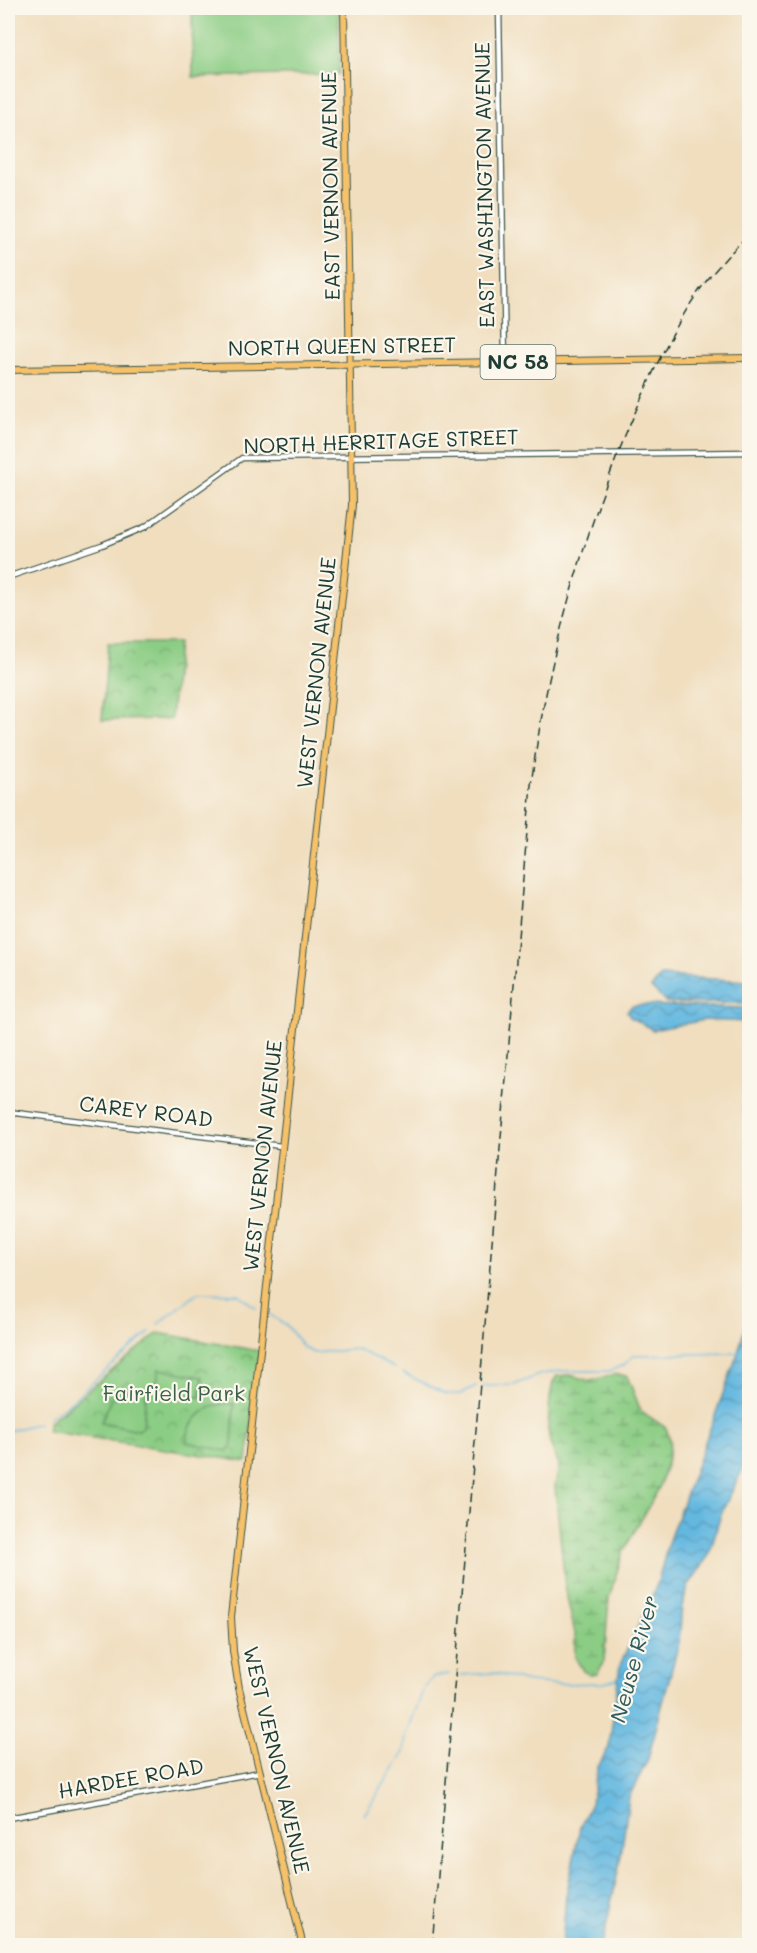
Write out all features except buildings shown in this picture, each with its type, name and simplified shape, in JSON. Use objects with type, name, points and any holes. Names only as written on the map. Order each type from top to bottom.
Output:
[{"type":"main road","name":"EAST VERNON AVENUE","points":[[344,8],[351,364]]},
{"type":"main road","name":"NORTH QUEEN STREET","points":[[8,370],[750,358]]},
{"type":"main road","name":"WEST VERNON AVENUE","points":[[303,1946],[236,1670],[231,1617],[352,505],[351,364]]},
{"type":"street","name":"EAST WASHINGTON AVENUE","points":[[499,8],[505,362]]},
{"type":"street","name":"NORTH HERRITAGE STREET","points":[[8,577],[102,545],[145,527],[242,458],[750,452]]},
{"type":"street","name":"CAREY ROAD","points":[[8,1112],[281,1146]]},
{"type":"street","name":"HARDEE ROAD","points":[[8,1818],[260,1772]]},
{"type":"green space","points":[[192,8],[339,8],[339,74],[193,77]]},
{"type":"green space","points":[[108,643],[178,643],[171,719],[102,720]]},
{"type":"green space","name":"Fairfield Park","points":[[158,1333],[260,1351],[247,1462],[47,1431],[49,1422]]},
{"type":"green space","points":[[159,1369],[203,1377],[200,1397],[156,1389]]},
{"type":"green space","points":[[615,1374],[627,1376],[641,1411],[666,1428],[670,1440],[669,1455],[659,1488],[623,1552],[609,1598],[604,1661],[597,1674],[590,1675],[583,1671],[575,1657],[575,1633],[566,1593],[555,1487],[559,1465],[550,1443],[548,1429],[550,1397],[553,1382],[557,1376],[570,1375],[590,1381]]},
{"type":"green space","points":[[131,1388],[146,1389],[143,1426],[138,1430],[101,1422],[111,1399]]},
{"type":"green space","points":[[234,1404],[232,1446],[226,1451],[186,1442],[191,1425],[202,1413],[216,1406]]},
{"type":"water","points":[[661,976],[749,981],[749,1003],[667,1003],[651,988]]},
{"type":"water","points":[[632,1006],[749,1008],[749,1022],[704,1020],[653,1030],[630,1017],[627,1011]]},
{"type":"water","name":"Neuse River","points":[[749,1290],[749,1456],[721,1514],[709,1555],[689,1585],[682,1606],[679,1642],[648,1759],[629,1797],[620,1862],[602,1945],[562,1945],[566,1896],[580,1827],[591,1803],[598,1767],[609,1747],[620,1665],[657,1585],[669,1540],[738,1353],[746,1323]]},
{"type":"waterway","points":[[158,1324],[198,1293],[238,1294],[256,1308]]},
{"type":"waterway","points":[[269,1314],[287,1326],[304,1348],[314,1353],[357,1349],[394,1368]]},
{"type":"waterway","points":[[49,1417],[68,1404],[150,1332]]},
{"type":"waterway","points":[[483,1386],[514,1385],[539,1375],[559,1371],[609,1371],[624,1365],[634,1355],[740,1353]]},
{"type":"waterway","points":[[403,1373],[446,1394],[460,1394],[476,1386]]},
{"type":"waterway","points":[[8,1431],[39,1423]]},
{"type":"waterway","points":[[461,1675],[493,1673],[529,1682],[554,1684],[604,1683],[617,1679]]},
{"type":"waterway","points":[[364,1815],[404,1752],[406,1736],[425,1685],[434,1677],[449,1674]]},
{"type":"railway","points":[[432,1946],[531,785],[546,694],[580,563],[609,477],[643,395],[661,356],[692,301],[732,251],[750,233]]}]
